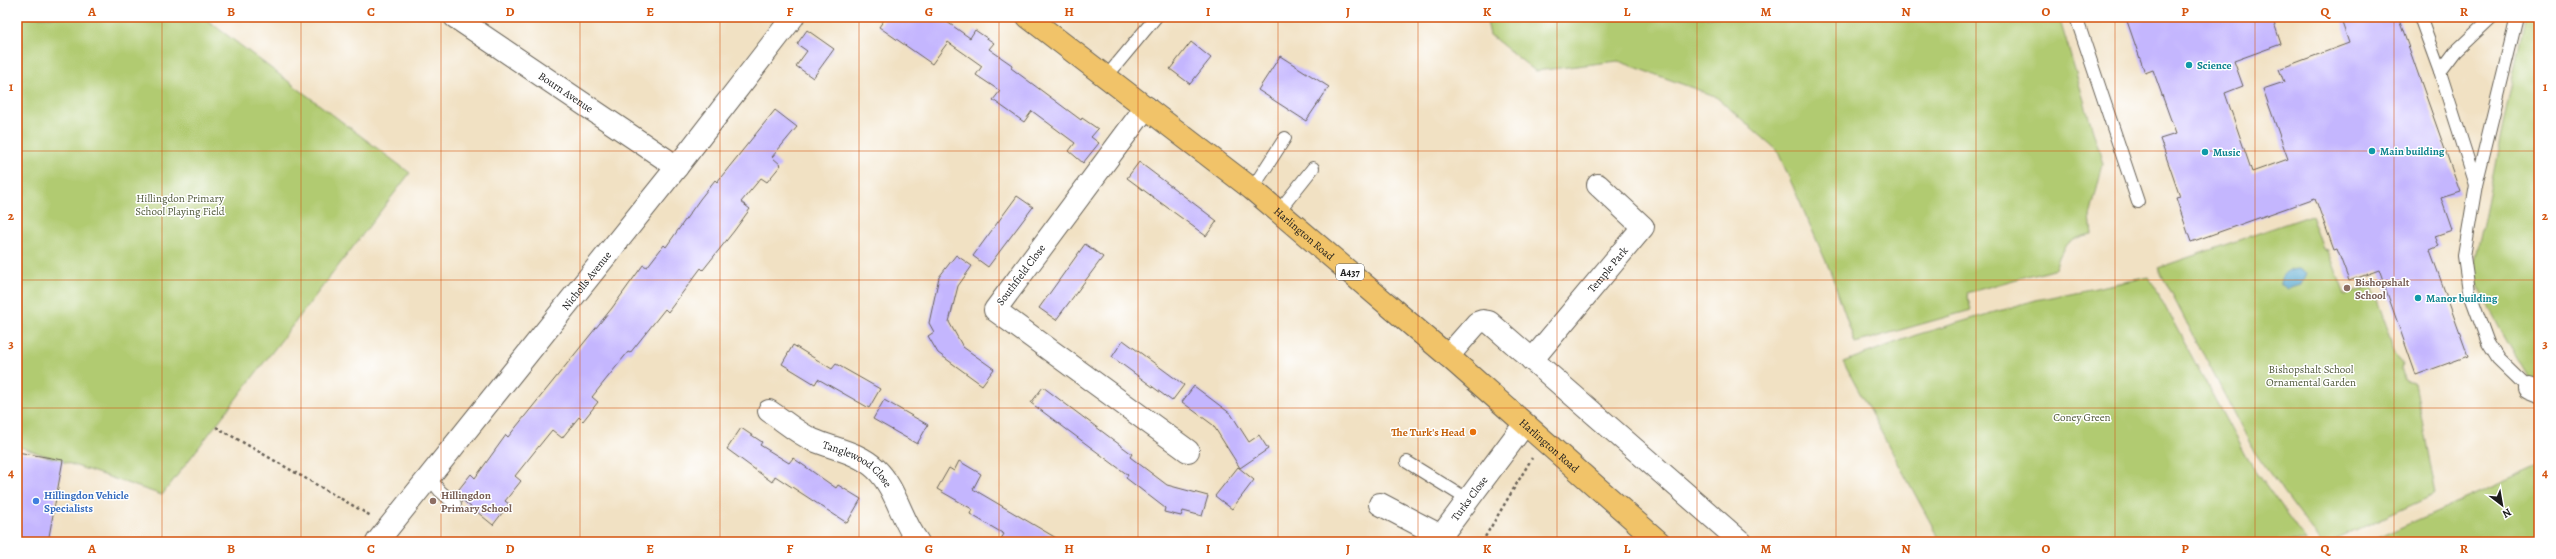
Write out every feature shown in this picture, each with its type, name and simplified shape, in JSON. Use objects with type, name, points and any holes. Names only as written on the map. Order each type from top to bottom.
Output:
[{"type":"main road","name":"Harlington Road","points":[[1028,17],[1107,76],[1252,189],[1448,356],[1542,441],[1659,542]]},
{"type":"street","name":"Bourn Avenue","points":[[455,17],[677,167]]},
{"type":"street","name":"Nicholls Avenue","points":[[383,534],[677,167],[793,17]]},
{"type":"street","name":"Southfield Close","points":[[1146,107],[995,310],[1188,451]]},
{"type":"street","name":"Temple Park","points":[[1532,360],[1644,227],[1598,185]]},
{"type":"street","points":[[1448,356],[1477,323],[1482,321],[1489,322],[1741,542]]},
{"type":"street","name":"Tanglewood Close","points":[[769,411],[812,439],[862,457],[876,469],[887,483],[907,528],[918,542]]},
{"type":"street","name":"Turks Close","points":[[1380,504],[1441,536],[1524,425]]},
{"type":"lane","points":[[1107,76],[1156,17]]},
{"type":"lane","points":[[2076,17],[2138,202]]},
{"type":"lane","points":[[2420,17],[2440,72],[2476,185]]},
{"type":"lane","points":[[2440,72],[2455,52],[2492,17]]},
{"type":"lane","points":[[2517,17],[2476,185],[2464,256],[2469,291],[2488,343],[2498,359],[2534,391]]},
{"type":"lane","points":[[1252,189],[1286,138]]},
{"type":"lane","points":[[1278,212],[1313,168]]},
{"type":"lane","points":[[1407,462],[1467,500]]},
{"type":"lane","points":[[428,476],[440,491],[455,504]]},
{"type":"path","points":[[216,427],[383,534]]},
{"type":"path","points":[[1482,542],[1542,441]]},
{"type":"green space","name":"Hillingdon Primary School Playing Field","points":[[17,17],[203,17],[410,173],[162,495],[17,446]]},
{"type":"green space","points":[[1486,17],[2059,17],[2103,164],[2090,217],[2092,234],[2078,238],[2067,245],[2060,254],[2056,268],[1967,293],[1971,310],[1855,343],[1831,273],[1777,150],[1715,96],[1618,61],[1535,71],[1490,35]]},
{"type":"green space","points":[[2525,17],[2539,17],[2539,388],[2534,386],[2509,344],[2479,287],[2473,272]]},
{"type":"green space","name":"Bishopshalt School Ornamental Garden","points":[[2311,215],[2323,249],[2328,250],[2345,295],[2372,286],[2392,341],[2394,354],[2403,364],[2401,369],[2406,381],[2415,383],[2436,494],[2330,542],[2320,542],[2255,453],[2158,268]]},
{"type":"green space","name":"Coney Green","points":[[2149,277],[2247,459],[2307,542],[1941,542],[1843,362],[1916,335],[2036,300]]},
{"type":"green space","points":[[2539,466],[2539,542],[2368,542]]},
{"type":"water","points":[[2299,268],[2306,273],[2301,285],[2288,289],[2280,284],[2280,280],[2286,272]]},
{"type":"building","points":[[886,17],[940,17],[970,38],[975,30],[994,43],[989,49],[1012,65],[1011,68],[1081,120],[1082,118],[1098,129],[1091,137],[1099,143],[1083,163],[1069,151],[1075,143],[1032,111],[1024,122],[993,100],[1000,91],[976,75],[982,66],[948,42],[932,64],[879,27]]},
{"type":"building","points":[[2137,17],[2272,17],[2281,44],[2234,61],[2243,86],[2225,93],[2252,172],[2288,159],[2263,89],[2284,82],[2279,69],[2349,43],[2340,17],[2398,17],[2460,192],[2441,198],[2452,230],[2435,236],[2439,246],[2430,250],[2468,356],[2416,375],[2379,270],[2349,281],[2337,249],[2334,250],[2315,198],[2191,242],[2176,198],[2180,197],[2160,139],[2176,134],[2153,70],[2145,73],[2127,21]]},
{"type":"building","points":[[807,30],[834,49],[813,78],[796,66],[807,51],[797,44]]},
{"type":"building","points":[[1191,42],[1211,58],[1190,84],[1170,69]]},
{"type":"building","points":[[1280,56],[1329,87],[1306,121],[1258,90]]},
{"type":"building","points":[[775,110],[797,127],[772,157],[781,165],[767,182],[761,178],[741,202],[750,209],[703,270],[701,268],[668,312],[665,309],[592,397],[598,402],[583,421],[579,417],[562,438],[552,430],[515,476],[521,481],[505,501],[509,504],[493,525],[455,494],[471,474],[475,478],[506,435],[508,437],[612,308],[643,265],[647,267],[664,245],[666,247],[715,180],[717,182]]},
{"type":"building","points":[[1139,162],[1217,221],[1206,236],[1127,178]]},
{"type":"building","points":[[1017,196],[1033,207],[988,267],[973,256]]},
{"type":"building","points":[[1085,244],[1103,257],[1056,320],[1039,308]]},
{"type":"building","points":[[956,255],[972,266],[958,286],[949,322],[963,347],[994,369],[982,385],[938,353],[928,336],[934,332],[929,323],[939,277]]},
{"type":"building","points":[[1123,340],[1184,385],[1172,401],[1112,357]]},
{"type":"building","points":[[793,345],[832,369],[836,364],[880,389],[869,408],[818,379],[815,384],[782,364]]},
{"type":"building","points":[[1194,386],[1231,414],[1249,442],[1259,435],[1268,449],[1240,468],[1213,425],[1182,402]]},
{"type":"building","points":[[1043,387],[1132,454],[1130,457],[1167,485],[1208,496],[1202,516],[1183,511],[1181,516],[1164,512],[1165,508],[1126,478],[1128,475],[1031,403]]},
{"type":"building","points":[[884,400],[928,425],[917,444],[873,419]]},
{"type":"building","points":[[741,428],[762,442],[760,445],[789,463],[793,458],[836,488],[838,485],[861,499],[847,523],[775,476],[772,482],[727,449]]},
{"type":"building","name":"Hillingdon Vehicle Specialists","points":[[17,452],[63,460],[48,542],[17,542]]},
{"type":"building","points":[[959,461],[981,474],[973,489],[1063,542],[999,542],[1004,534],[970,514],[972,509],[937,489],[949,468],[954,471]]},
{"type":"building","points":[[1238,467],[1254,480],[1232,509],[1215,496]]},
{"type":"place","name":"Science","points":[[2189,65]]},
{"type":"place","name":"Main building","points":[[2372,151]]},
{"type":"place","name":"Music","points":[[2205,152]]},
{"type":"place","name":"Bishopshalt School","points":[[2347,288]]},
{"type":"place","name":"Manor building","points":[[2418,298]]},
{"type":"place","name":"The Turk's Head","points":[[1473,432]]},
{"type":"place","name":"Hillingdon Vehicle Specialists","points":[[36,501]]},
{"type":"place","name":"Hillingdon Primary School","points":[[433,501]]}]
